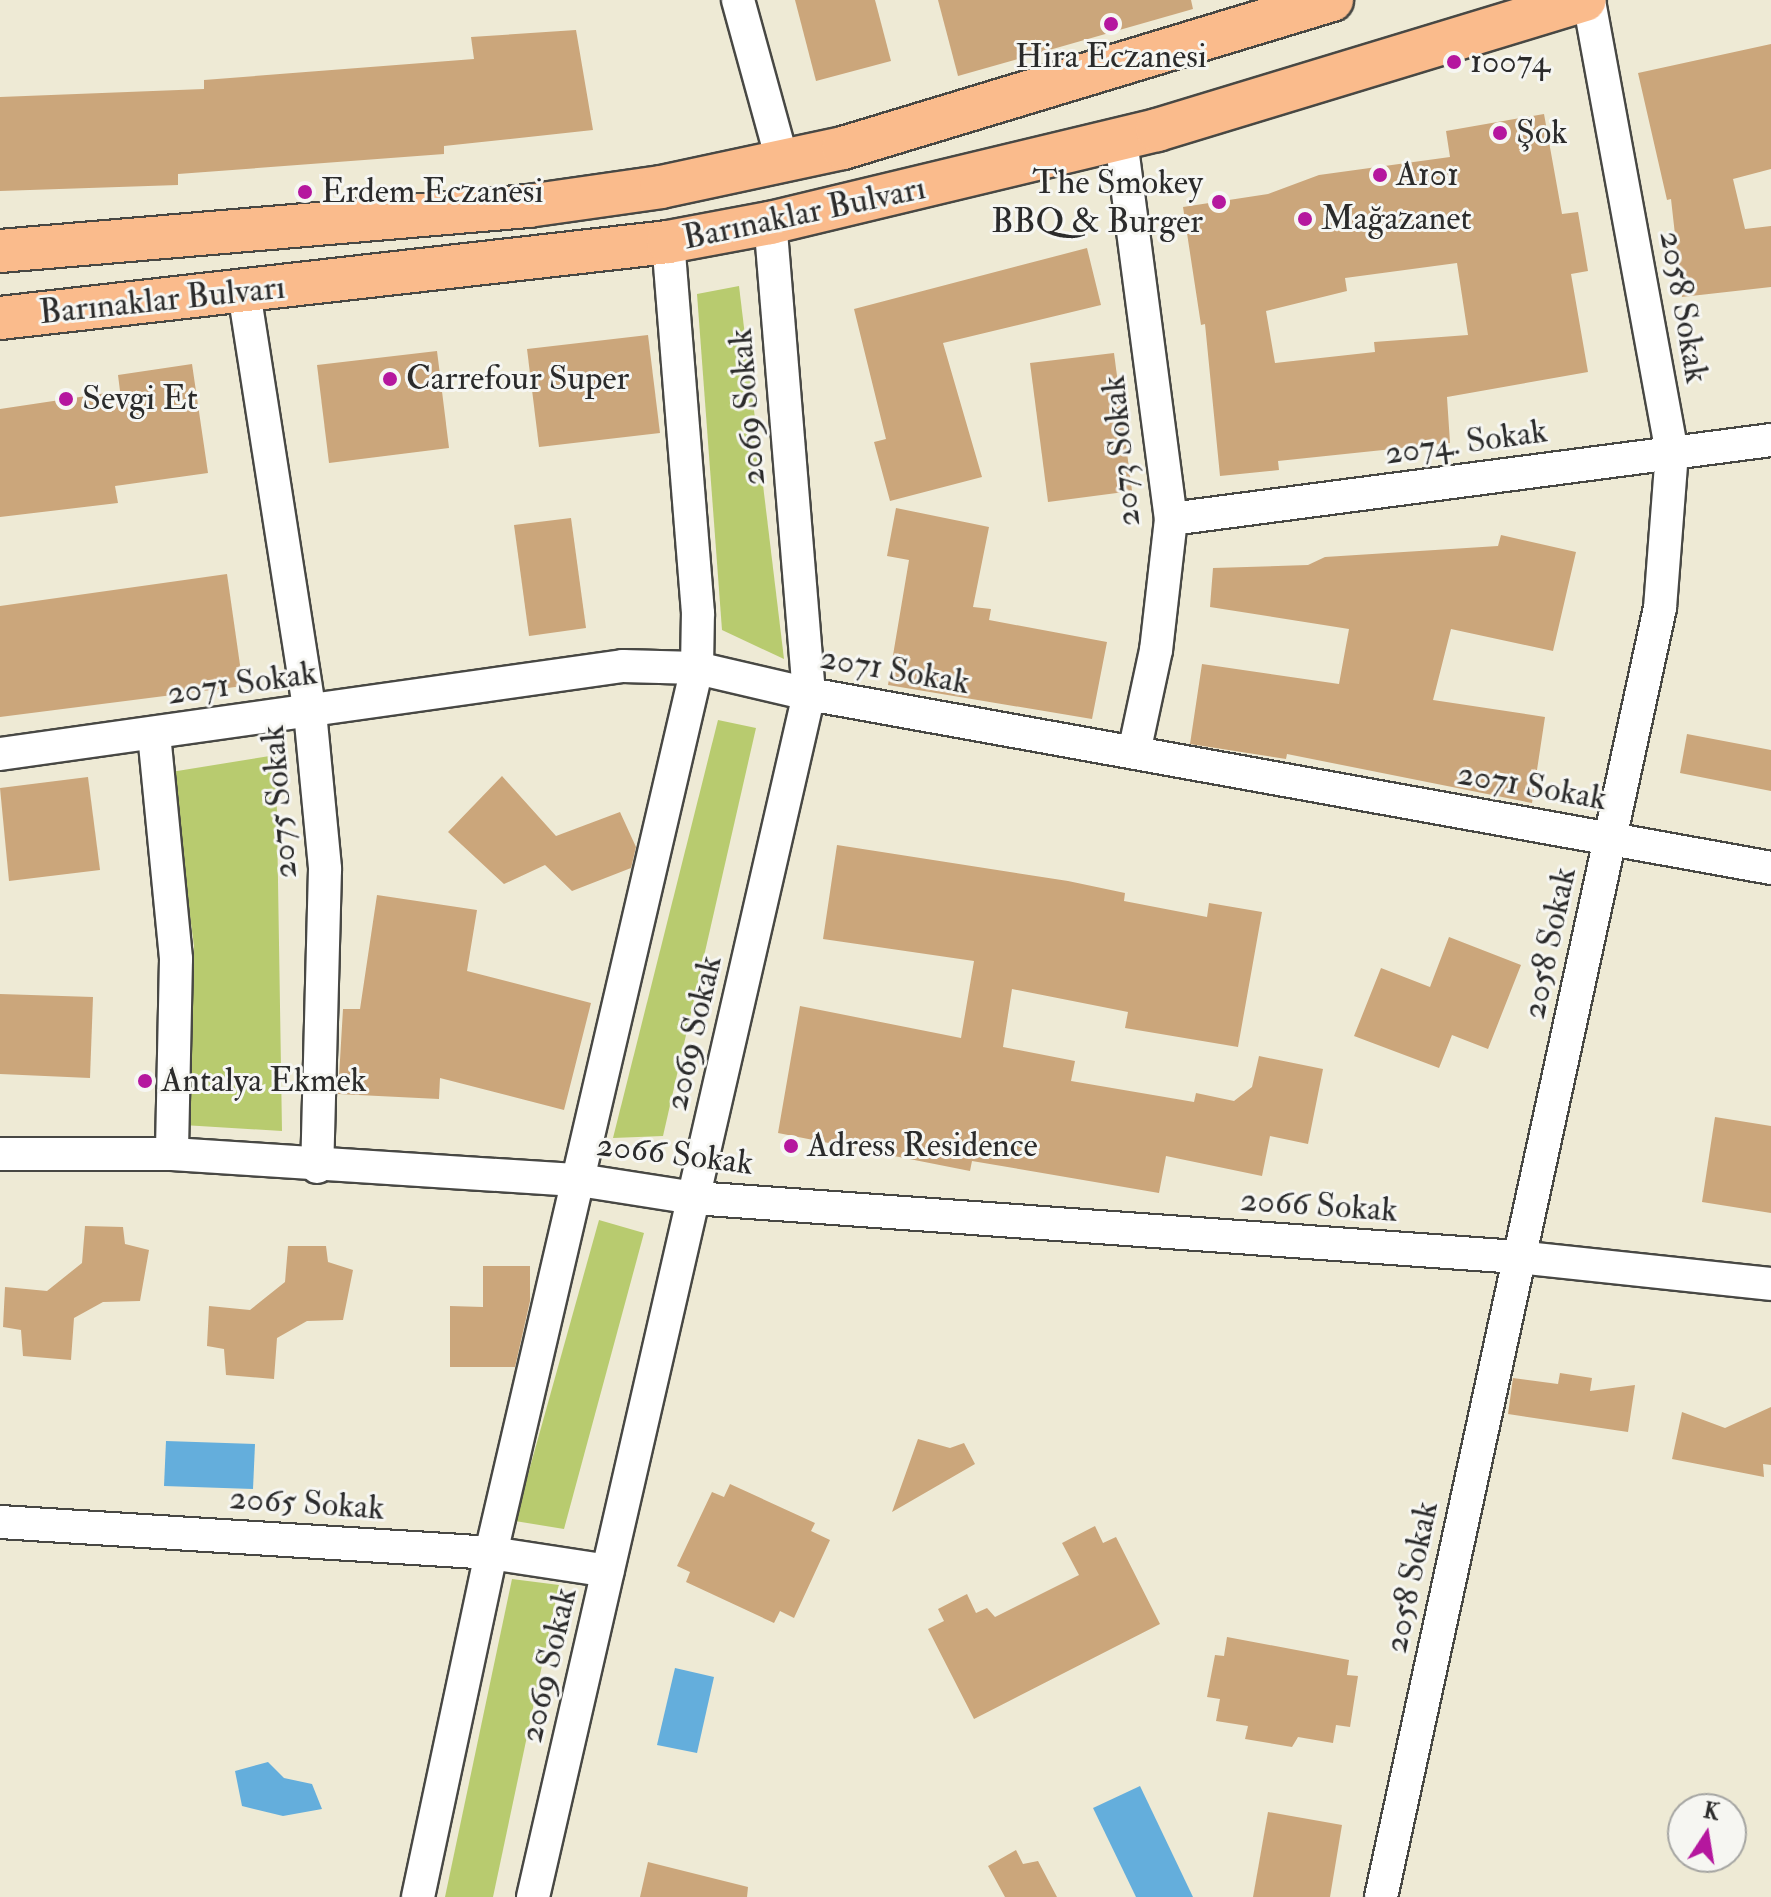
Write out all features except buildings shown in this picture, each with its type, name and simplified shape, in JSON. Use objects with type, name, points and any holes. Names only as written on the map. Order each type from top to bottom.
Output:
[{"type":"main road","name":"Barınaklar Bulvarı","points":[[0,251],[528,206],[783,163],[1332,0]]},
{"type":"main road","name":"Barınaklar Bulvarı","points":[[0,318],[668,242],[770,223],[1121,140],[1587,0]]},
{"type":"street","points":[[738,0],[783,163]]},
{"type":"street","name":"2058 Sokak","points":[[1381,1897],[1660,608],[1672,453],[1587,0]]},
{"type":"street","name":"2073 Sokak","points":[[1121,140],[1171,519],[1156,650],[1134,753]]},
{"type":"street","name":"2069 Sokak","points":[[533,1897],[809,694],[770,223]]},
{"type":"street","points":[[418,1897],[491,1553],[697,668],[698,613],[668,242]]},
{"type":"street","name":"2075 Sokak","points":[[244,292],[310,712],[325,869],[317,1167]]},
{"type":"street","name":"2074. Sokak","points":[[1171,519],[1771,440]]},
{"type":"street","name":"2071 Sokak","points":[[0,754],[623,666],[697,668],[809,694],[1771,868]]},
{"type":"street","points":[[154,734],[176,959],[172,1154]]},
{"type":"street","name":"2066 Sokak","points":[[0,1154],[172,1154],[317,1167],[579,1180],[694,1198],[1518,1257],[1771,1284]]},
{"type":"street","name":"2065 Sokak","points":[[0,1522],[491,1553],[608,1571]]},
{"type":"green space","points":[[739,286],[784,659],[722,630],[697,294]]},
{"type":"green space","points":[[718,720],[756,728],[663,1136],[613,1138]]},
{"type":"green space","points":[[276,755],[282,1131],[183,1125],[194,946],[171,772]]},
{"type":"green space","points":[[599,1220],[644,1233],[564,1529],[515,1521]]},
{"type":"green space","points":[[512,1579],[559,1585],[493,1897],[445,1897]]},
{"type":"water","points":[[166,1441],[255,1444],[253,1489],[164,1486]]},
{"type":"water","points":[[675,1668],[714,1677],[697,1753],[657,1745]]},
{"type":"water","points":[[268,1762],[284,1778],[312,1784],[322,1809],[283,1816],[242,1806],[235,1771]]},
{"type":"water","points":[[1140,1786],[1193,1897],[1136,1897],[1093,1808]]},
{"type":"place","name":"Hira Eczanesi","points":[[1111,24]]},
{"type":"place","name":"10074","points":[[1454,62]]},
{"type":"place","name":"Şok","points":[[1500,133]]},
{"type":"place","name":"A101","points":[[1380,175]]},
{"type":"place","name":"Erdem Eczanesi","points":[[305,192]]},
{"type":"place","name":"The Smokey BBQ & Burger","points":[[1219,202]]},
{"type":"place","name":"Mağazanet","points":[[1305,219]]},
{"type":"place","name":"Carrefour Super","points":[[390,379]]},
{"type":"place","name":"Sevgi Et","points":[[66,399]]},
{"type":"place","name":"Antalya Ekmek","points":[[145,1081]]},
{"type":"place","name":"Adress Residence","points":[[791,1146]]}]
